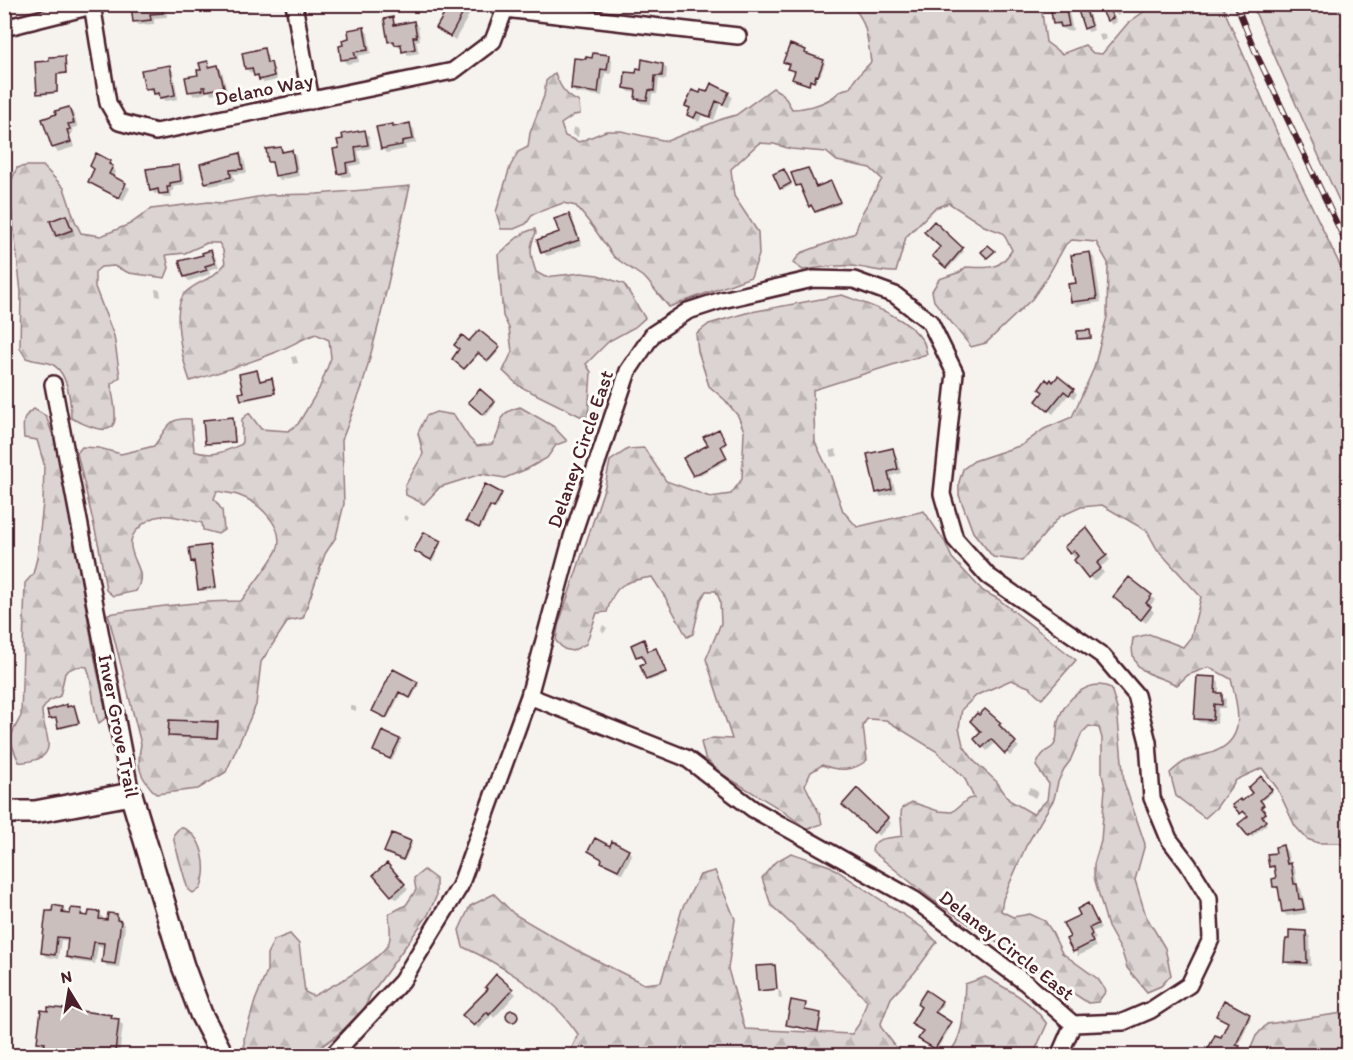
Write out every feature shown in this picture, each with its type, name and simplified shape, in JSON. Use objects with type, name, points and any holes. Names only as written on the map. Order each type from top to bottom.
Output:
[{"type":"street","points":[[294,4],[311,101]]},
{"type":"street","points":[[4,28],[92,5]]},
{"type":"street","name":"Delano Way","points":[[92,5],[108,103],[119,122],[156,132],[453,71],[493,41],[505,7]]},
{"type":"street","points":[[505,7],[738,36]]},
{"type":"street","name":"Delaney Circle East","points":[[332,1056],[402,981],[460,886],[529,696],[572,537],[628,371],[653,333],[688,311],[722,300],[813,279],[854,280],[895,295],[930,322],[955,373],[942,494],[955,539],[988,576],[1103,656],[1136,695],[1148,742],[1152,798],[1168,839],[1188,864],[1209,898],[1211,939],[1189,985],[1151,1010],[1123,1022],[1073,1024],[1026,983],[915,900],[753,809],[686,758],[529,696]]},
{"type":"street","name":"Inver Grove Trail","points":[[53,384],[131,794],[183,966],[201,1014],[223,1056]]},
{"type":"street","points":[[4,813],[35,812],[131,794]]},
{"type":"street","points":[[1059,1056],[1073,1024]]},
{"type":"green space","points":[[849,5],[1041,5],[1046,42],[1062,54],[1085,45],[1093,53],[1102,54],[1128,23],[1150,5],[1222,5],[1281,142],[1348,282],[1348,852],[1340,843],[1318,843],[1307,839],[1295,826],[1277,788],[1262,768],[1236,780],[1216,808],[1205,818],[1176,796],[1170,773],[1185,761],[1223,748],[1231,741],[1238,723],[1238,712],[1231,679],[1209,667],[1188,675],[1177,685],[1150,674],[1137,665],[1132,650],[1133,638],[1149,634],[1183,647],[1191,637],[1201,597],[1157,549],[1147,531],[1102,505],[1081,507],[1059,517],[1022,561],[993,557],[973,532],[959,495],[959,482],[963,469],[974,461],[1022,445],[1044,429],[1072,417],[1094,368],[1107,317],[1108,263],[1096,242],[1072,240],[1066,244],[1032,299],[986,343],[971,347],[934,301],[932,291],[939,279],[960,272],[966,267],[987,268],[1002,262],[1012,250],[1003,233],[984,226],[949,203],[935,208],[906,237],[896,272],[844,266],[803,270],[793,263],[801,253],[855,233],[862,213],[882,179],[870,168],[837,161],[826,152],[759,143],[731,169],[734,196],[758,232],[759,255],[751,277],[669,307],[646,279],[614,257],[576,206],[563,203],[533,214],[526,224],[514,229],[501,229],[496,212],[510,167],[518,152],[528,147],[530,133],[544,96],[546,81],[555,73],[564,90],[579,102],[580,114],[574,115],[561,124],[565,136],[579,142],[606,131],[621,131],[667,141],[736,115],[773,88],[783,94],[792,109],[822,103],[840,91],[850,88],[871,62],[863,23],[860,16]]},
{"type":"green space","points":[[1252,5],[1343,5],[1348,18],[1348,220],[1329,179]]},
{"type":"green space","points":[[43,166],[64,188],[81,233],[101,236],[130,224],[151,209],[209,202],[223,203],[269,195],[317,194],[410,186],[362,387],[342,440],[344,504],[336,537],[325,554],[303,618],[288,621],[261,662],[256,705],[226,772],[198,789],[156,794],[143,777],[139,766],[141,744],[108,614],[174,605],[241,601],[276,552],[279,539],[277,531],[262,509],[247,499],[217,491],[214,499],[222,510],[224,530],[218,534],[203,530],[202,523],[176,517],[152,518],[132,537],[131,547],[140,573],[136,591],[113,596],[106,590],[99,547],[77,453],[82,447],[99,448],[121,454],[154,446],[168,425],[183,419],[191,419],[194,451],[206,454],[224,451],[242,444],[242,419],[249,413],[261,429],[288,431],[298,424],[319,389],[331,358],[329,340],[316,334],[264,357],[190,381],[179,334],[179,308],[187,291],[216,273],[225,264],[223,250],[219,243],[207,243],[185,253],[166,255],[169,268],[165,278],[129,273],[114,266],[101,267],[95,272],[95,287],[114,336],[120,377],[111,384],[115,418],[113,425],[104,429],[89,426],[71,418],[69,395],[60,372],[49,363],[26,358],[20,348],[21,292],[9,186],[17,168]]},
{"type":"green space","points":[[535,229],[531,252],[536,272],[545,277],[581,273],[598,275],[624,284],[645,318],[635,327],[609,341],[586,364],[591,372],[588,417],[580,416],[519,386],[503,371],[512,352],[509,328],[503,316],[498,255],[519,236]]},
{"type":"green space","points":[[842,295],[897,318],[916,332],[925,345],[927,354],[813,390],[815,442],[829,471],[843,511],[857,527],[924,511],[945,542],[952,558],[983,591],[998,599],[1076,660],[1042,699],[1029,687],[1011,680],[977,695],[962,709],[959,728],[963,745],[974,761],[997,782],[1009,800],[1033,814],[1047,800],[1049,784],[1036,766],[1042,755],[1056,742],[1058,722],[1065,706],[1086,688],[1103,685],[1111,688],[1117,709],[1124,782],[1145,844],[1135,880],[1146,916],[1165,948],[1171,975],[1161,986],[1147,992],[1127,968],[1122,952],[1108,927],[1094,877],[1094,864],[1101,841],[1105,788],[1102,774],[1102,738],[1099,728],[1089,726],[1082,733],[1058,782],[1054,799],[1026,846],[1003,899],[1001,911],[1013,917],[1030,914],[1045,921],[1062,953],[1098,979],[1106,991],[1098,1002],[1088,1003],[934,901],[872,851],[873,846],[879,840],[902,836],[902,808],[912,802],[938,811],[952,812],[968,799],[974,798],[964,777],[936,751],[886,720],[867,719],[863,725],[867,760],[851,768],[840,769],[822,765],[811,772],[805,785],[822,824],[807,829],[780,809],[720,773],[705,758],[701,742],[713,738],[732,739],[706,659],[721,623],[720,601],[716,591],[706,591],[701,600],[693,634],[687,637],[652,577],[628,582],[617,590],[607,612],[597,613],[586,644],[572,651],[564,649],[556,641],[558,626],[605,486],[610,461],[628,449],[644,448],[666,481],[710,497],[731,494],[742,479],[744,431],[738,416],[709,386],[698,351],[696,334],[709,324],[746,313]]},
{"type":"green space","points":[[520,407],[553,426],[567,441],[556,445],[547,458],[505,478],[481,474],[440,487],[424,504],[406,495],[405,486],[423,454],[418,433],[426,416],[436,412],[454,415],[477,446],[492,444],[499,431],[502,417]]},
{"type":"green space","points":[[34,409],[46,416],[57,447],[97,670],[108,716],[99,723],[87,667],[78,666],[70,669],[65,673],[60,696],[49,701],[42,710],[48,738],[47,750],[38,759],[19,762],[11,738],[21,716],[25,583],[33,574],[37,558],[43,503],[44,464],[37,440],[24,438],[25,418]]},
{"type":"green space","points":[[180,827],[195,837],[204,862],[203,881],[200,889],[193,893],[188,890],[174,841],[174,834]]},
{"type":"green space","points":[[791,853],[830,866],[923,928],[937,942],[915,972],[891,998],[880,1026],[902,1055],[569,1055],[578,1034],[560,1012],[512,974],[463,947],[459,930],[470,906],[494,894],[514,914],[576,950],[644,984],[661,982],[682,909],[700,875],[715,871],[735,919],[728,969],[745,1029],[852,1034],[859,1024],[867,1001],[821,952],[771,905],[762,878],[775,862]]},
{"type":"green space","points":[[424,870],[436,879],[436,897],[428,915],[371,994],[364,1009],[340,1033],[310,1055],[245,1055],[244,1039],[267,971],[267,954],[274,940],[290,934],[299,944],[305,992],[313,996],[366,965],[384,949],[390,939],[389,914],[406,905],[416,890],[414,878]]},
{"type":"green space","points":[[985,977],[1026,1002],[1047,1024],[1033,1055],[947,1055],[958,1040],[961,1031],[965,984]]},
{"type":"green space","points":[[1348,1013],[1348,1055],[1248,1055],[1256,1036],[1267,1024]]},
{"type":"building","points":[[162,4],[163,13],[150,14],[151,20],[133,22],[131,5]]},
{"type":"building","points":[[450,4],[468,4],[450,37],[436,28]]},
{"type":"building","points":[[1050,4],[1065,4],[1069,26],[1061,27],[1060,23],[1053,24]]},
{"type":"building","points":[[1076,4],[1084,4],[1091,26],[1084,29]]},
{"type":"building","points":[[1099,4],[1107,4],[1113,18],[1107,21]]},
{"type":"building","points":[[393,17],[394,25],[414,21],[417,37],[413,37],[415,49],[402,52],[401,44],[395,45],[394,41],[388,42],[384,19]]},
{"type":"building","points":[[364,27],[368,50],[354,52],[356,58],[341,60],[339,46],[343,45],[342,40],[349,38],[348,30]]},
{"type":"building","points":[[790,44],[824,60],[818,76],[816,75],[814,82],[810,80],[809,85],[792,79],[795,71],[787,69],[789,64],[783,62]]},
{"type":"building","points":[[264,48],[267,63],[271,62],[274,76],[259,80],[258,75],[254,76],[252,68],[245,69],[242,53]]},
{"type":"building","points":[[593,53],[609,55],[607,70],[601,69],[598,93],[571,89],[574,58],[592,58]]},
{"type":"building","points":[[65,56],[66,73],[57,74],[57,92],[37,94],[35,62],[49,61],[49,57]]},
{"type":"building","points":[[642,59],[663,64],[662,76],[655,76],[654,91],[649,90],[647,100],[635,99],[636,90],[624,88],[625,72],[636,73],[637,68],[641,69]]},
{"type":"building","points":[[208,61],[209,67],[218,65],[224,87],[206,91],[205,87],[202,87],[203,90],[188,92],[185,77],[198,75],[197,70],[201,70],[199,63]]},
{"type":"building","points":[[170,65],[175,95],[160,98],[159,93],[154,94],[153,88],[145,89],[141,70]]},
{"type":"building","points":[[711,83],[729,92],[723,104],[716,101],[710,117],[697,112],[694,118],[687,115],[690,108],[685,106],[692,90],[700,93],[701,90],[707,92]]},
{"type":"building","points":[[69,107],[74,123],[68,124],[70,129],[67,130],[71,142],[52,148],[42,119],[56,114],[55,111]]},
{"type":"building","points":[[410,123],[413,139],[402,141],[402,145],[381,149],[376,127],[393,124],[393,127]]},
{"type":"building","points":[[365,130],[368,145],[355,147],[357,161],[346,163],[347,172],[338,174],[333,149],[339,148],[337,140],[343,139],[342,134]]},
{"type":"building","points":[[281,147],[282,152],[292,150],[296,172],[275,176],[272,162],[268,162],[266,149]]},
{"type":"building","points":[[96,153],[111,161],[109,164],[113,166],[109,174],[126,183],[119,198],[88,182],[94,169],[90,166]]},
{"type":"building","points":[[240,153],[243,169],[230,170],[231,177],[205,183],[200,164]]},
{"type":"building","points":[[179,165],[181,181],[170,183],[170,187],[167,187],[168,193],[159,194],[158,189],[150,191],[146,169]]},
{"type":"building","points":[[808,168],[816,187],[831,181],[840,202],[815,212],[811,205],[809,207],[800,185],[796,186],[791,173]]},
{"type":"building","points":[[784,169],[791,183],[780,189],[773,174]]},
{"type":"building","points":[[569,214],[579,240],[541,253],[537,240],[559,232],[554,219]]},
{"type":"building","points":[[66,215],[72,230],[56,236],[50,221]]},
{"type":"building","points":[[934,221],[963,248],[946,268],[932,256],[940,247],[924,232]]},
{"type":"building","points":[[988,245],[995,251],[987,258],[981,252]]},
{"type":"building","points":[[211,250],[215,263],[205,266],[207,270],[184,277],[179,261],[203,255],[202,253]]},
{"type":"building","points":[[1090,252],[1097,299],[1071,302],[1068,284],[1076,283],[1071,255]]},
{"type":"building","points":[[479,330],[500,347],[488,361],[478,353],[464,369],[452,359],[459,349],[454,345],[462,335],[469,341]]},
{"type":"building","points":[[1090,330],[1091,338],[1077,339],[1077,331]]},
{"type":"building","points":[[257,370],[260,381],[272,378],[275,393],[241,400],[239,393],[243,392],[239,374]]},
{"type":"building","points":[[1058,376],[1074,389],[1069,395],[1064,391],[1048,411],[1036,401],[1043,392],[1039,389],[1046,379],[1049,382],[1051,379],[1053,382]]},
{"type":"building","points":[[480,389],[495,402],[483,415],[468,402]]},
{"type":"building","points":[[233,417],[235,442],[205,444],[203,420]]},
{"type":"building","points":[[719,429],[726,443],[721,446],[727,458],[693,476],[683,458],[708,445],[703,437]]},
{"type":"building","points":[[893,448],[898,469],[888,472],[892,489],[876,493],[867,454]]},
{"type":"building","points":[[485,484],[502,493],[494,508],[490,506],[479,528],[466,521]]},
{"type":"building","points":[[1086,527],[1107,555],[1097,563],[1101,568],[1088,578],[1074,560],[1078,556],[1074,551],[1070,554],[1064,547]]},
{"type":"building","points":[[424,532],[441,541],[431,560],[414,551]]},
{"type":"building","points":[[210,545],[216,587],[198,590],[194,561],[191,562],[189,548]]},
{"type":"building","points":[[1129,577],[1152,595],[1146,603],[1151,607],[1141,620],[1113,597]]},
{"type":"building","points":[[644,639],[648,651],[656,648],[666,672],[646,680],[640,665],[645,663],[642,655],[636,657],[631,645]]},
{"type":"building","points":[[393,669],[418,682],[410,698],[399,692],[386,718],[372,711]]},
{"type":"building","points":[[1197,676],[1216,677],[1215,693],[1222,693],[1222,705],[1214,704],[1213,720],[1194,719]]},
{"type":"building","points":[[67,704],[67,707],[74,705],[79,723],[58,728],[56,718],[49,719],[47,711]]},
{"type":"building","points":[[985,709],[1001,723],[999,725],[1016,742],[1005,754],[991,739],[982,748],[974,739],[981,732],[970,721],[977,713],[979,715]]},
{"type":"building","points":[[169,720],[218,722],[217,738],[168,736]]},
{"type":"building","points":[[382,731],[400,739],[390,759],[373,751]]},
{"type":"building","points":[[1261,776],[1272,790],[1260,800],[1264,805],[1261,807],[1266,813],[1262,816],[1266,821],[1248,836],[1238,824],[1248,816],[1243,811],[1240,814],[1232,805],[1252,793],[1248,788]]},
{"type":"building","points":[[857,788],[888,818],[874,833],[842,805]]},
{"type":"building","points":[[392,833],[411,841],[403,860],[384,852]]},
{"type":"building","points":[[595,838],[610,846],[612,841],[629,850],[618,870],[601,862],[602,859],[588,851]]},
{"type":"building","points":[[1283,845],[1287,864],[1291,863],[1294,884],[1297,884],[1299,899],[1302,899],[1304,909],[1282,912],[1278,887],[1273,887],[1272,879],[1276,878],[1274,866],[1269,867],[1267,854],[1276,853],[1275,847]]},
{"type":"building","points":[[387,863],[405,884],[391,896],[373,875]]},
{"type":"building","points":[[1088,903],[1098,924],[1089,928],[1093,942],[1073,952],[1066,939],[1070,937],[1063,923],[1080,915],[1077,909]]},
{"type":"building","points":[[53,905],[63,907],[62,913],[70,914],[71,908],[82,909],[81,915],[88,916],[89,911],[100,912],[99,919],[107,920],[108,913],[117,914],[117,920],[121,921],[115,964],[102,962],[104,943],[94,942],[91,961],[66,957],[68,938],[57,937],[55,955],[41,953],[46,911],[52,911]]},
{"type":"building","points":[[1289,930],[1306,931],[1307,963],[1284,962]]},
{"type":"building","points":[[775,965],[777,989],[758,991],[756,966]]},
{"type":"building","points":[[496,974],[513,989],[489,1015],[487,1012],[474,1026],[462,1015],[488,989],[485,987]]},
{"type":"building","points":[[926,990],[942,1001],[935,1012],[951,1022],[935,1049],[918,1039],[923,1031],[911,1024],[921,1007],[917,1004]]},
{"type":"building","points":[[791,1000],[806,1003],[805,1010],[821,1013],[818,1031],[786,1025]]},
{"type":"building","points":[[1224,1000],[1250,1014],[1236,1045],[1240,1046],[1236,1056],[1217,1056],[1207,1051],[1215,1035],[1221,1037],[1228,1022],[1216,1016]]},
{"type":"building","points":[[48,1007],[112,1015],[111,1018],[119,1019],[115,1052],[107,1051],[108,1055],[44,1048],[45,1043],[37,1042],[41,1010],[48,1011]]},
{"type":"building","points":[[512,1010],[518,1016],[512,1022],[506,1016]]},
{"type":"railway","points":[[1236,4],[1255,51],[1348,247]]}]
